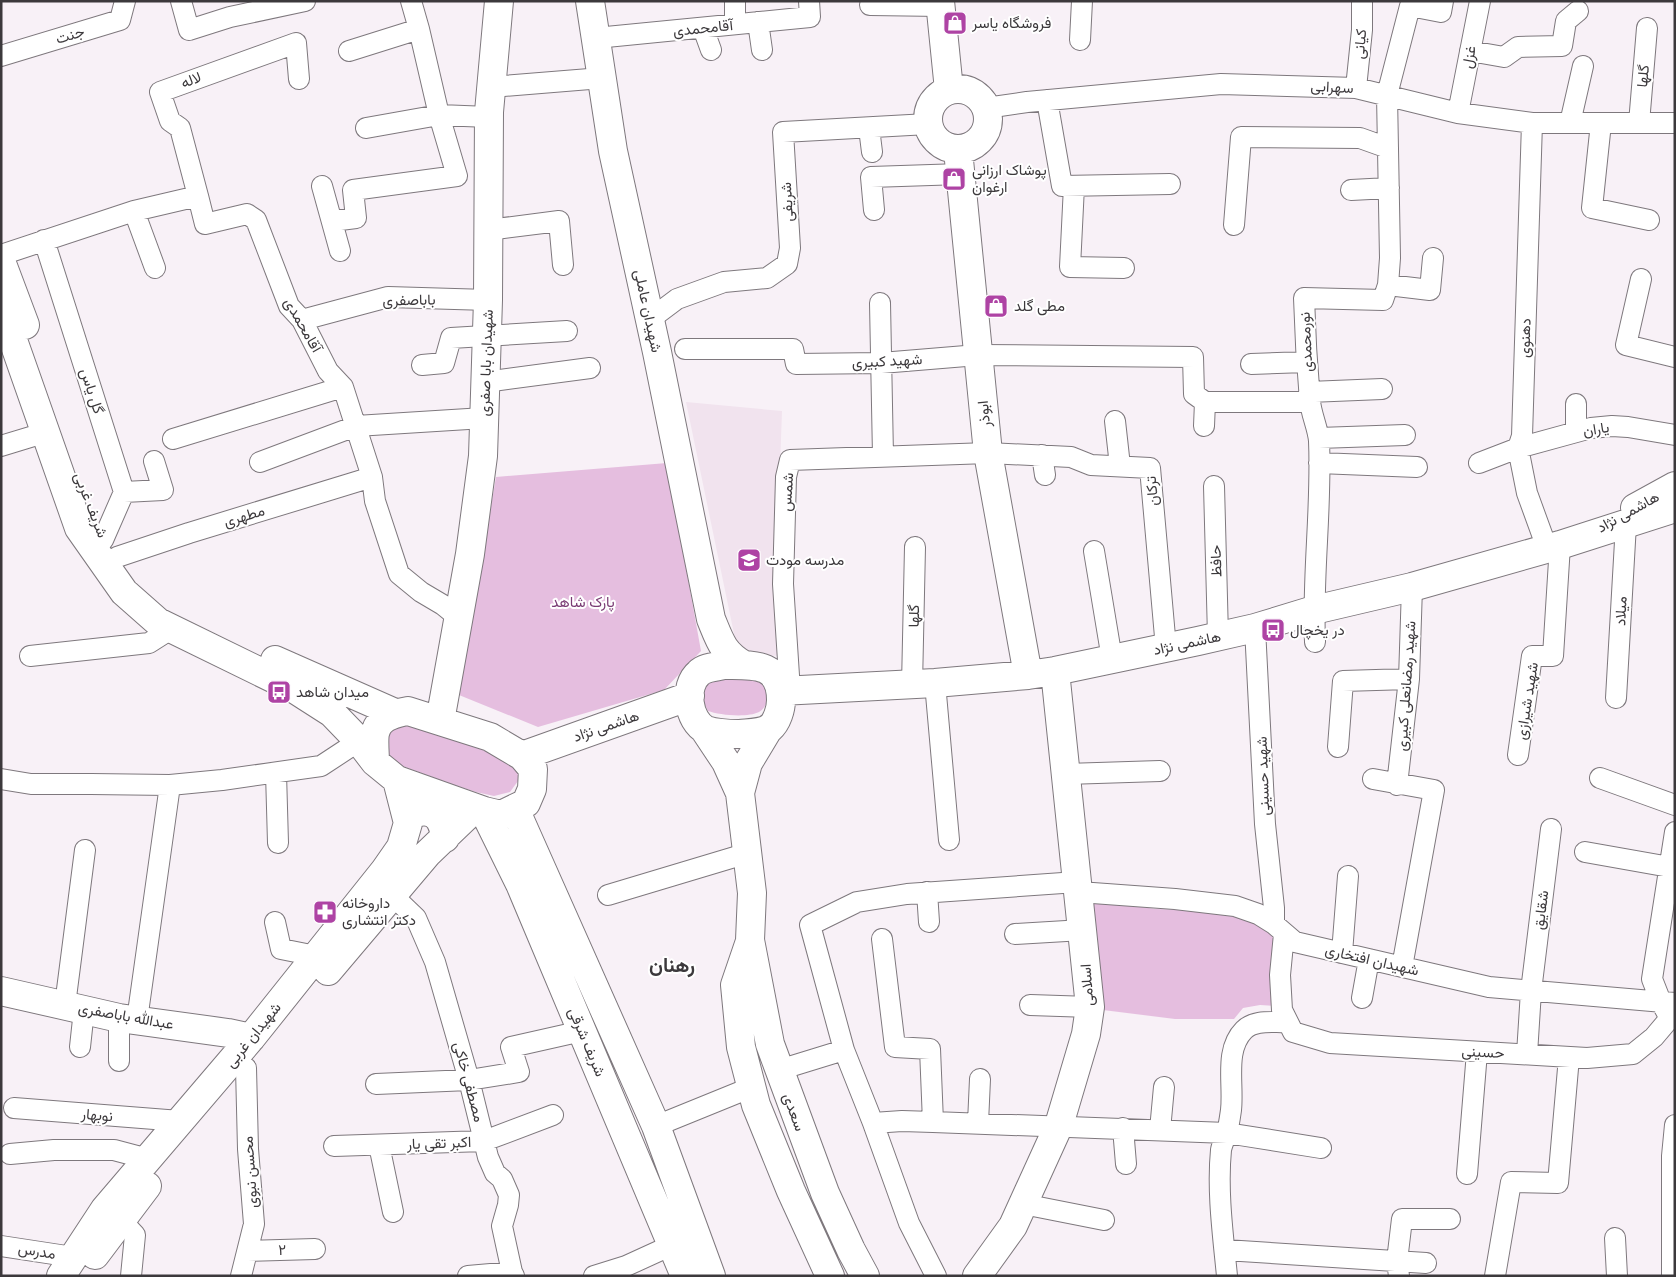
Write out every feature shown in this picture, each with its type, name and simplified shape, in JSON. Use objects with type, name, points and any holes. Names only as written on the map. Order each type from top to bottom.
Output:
[{"type":"main road","name":"شهیدان بابا صفری","points":[[440,721],[470,554],[483,456],[488,300],[489,117],[499,1]]},
{"type":"main road","name":"شهیدان عاملی","points":[[590,1],[613,151],[711,619],[723,648],[732,658],[744,665]]},
{"type":"main road","points":[[940,4],[949,90]]},
{"type":"main road","points":[[960,88],[980,98],[986,108],[988,119],[986,131],[970,147],[960,162],[948,148],[938,142],[931,134],[928,124],[928,113],[932,102],[939,94],[960,88]]},
{"type":"main road","name":"ابوذر","points":[[960,162],[988,453],[1028,675]]},
{"type":"main road","name":"شریف غربی","points":[[1,260],[110,549],[134,579],[178,615],[335,700],[367,752]]},
{"type":"main road","name":"شریف غربی","points":[[1,306],[79,528],[124,592],[158,622],[293,688],[335,700],[395,713]]},
{"type":"main road","name":"هاشمی نژاد","points":[[1563,544],[1675,486]]},
{"type":"main road","name":"هاشمی نژاد","points":[[786,691],[924,684],[1055,671],[1255,628],[1314,610],[1412,587],[1563,544],[1675,508]]},
{"type":"main road","name":"شهیدان عاملی","points":[[696,702],[711,619]]},
{"type":"main road","points":[[724,665],[757,666],[769,671],[778,678],[786,691],[777,718],[748,763],[740,793],[696,702],[706,669],[724,665]]},
{"type":"main road","name":"اسلامی","points":[[977,1276],[1013,1226],[1059,1125],[1086,1034],[1090,1006],[1055,671]]},
{"type":"main road","points":[[696,702],[716,733],[737,734],[756,732],[769,728]]},
{"type":"main road","name":"هاشمی نژاد","points":[[528,762],[696,702]]},
{"type":"main road","points":[[408,711],[440,721],[490,736],[528,762],[532,789],[526,803],[501,815],[479,809],[396,780],[367,752],[376,730],[387,717],[395,713],[408,711]]},
{"type":"main road","name":"شهیدان غربی","points":[[72,1269],[105,1209],[251,1038],[386,870],[401,847],[408,823],[396,780]]},
{"type":"main road","name":"سعدی","points":[[740,793],[752,893],[750,940],[770,1044],[825,1193],[865,1276]]},
{"type":"main road","name":"شهیدان غربی","points":[[72,1269],[94,1256],[164,1164],[427,854],[479,809]]},
{"type":"main road","name":"شریف شرقی","points":[[479,809],[520,884],[685,1276]]},
{"type":"main road","name":"شریف شرقی","points":[[515,809],[656,1126],[711,1276]]},
{"type":"main road","points":[[407,817],[417,811],[428,811],[438,816],[444,826],[445,838]]},
{"type":"main road","name":"سعدی","points":[[750,940],[735,985],[741,1047],[756,1105],[791,1191],[830,1276]]},
{"type":"main road","name":"عبدالله باباصفری","points":[[1,990],[128,1019],[251,1038]]},
{"type":"main road","points":[[752,1087],[779,1070]]},
{"type":"street","name":"جنت","points":[[1,56],[120,20],[126,1]]},
{"type":"street","points":[[181,1],[190,30],[230,17],[305,1]]},
{"type":"street","points":[[332,220],[356,218],[353,190],[457,176],[439,115],[411,1]]},
{"type":"street","points":[[735,1],[735,24]]},
{"type":"street","points":[[1080,40],[1082,1]]},
{"type":"street","name":"کیانی","points":[[1356,88],[1362,30],[1362,1]]},
{"type":"street","points":[[1433,258],[1430,290],[1388,285],[1390,258],[1388,95],[1410,6],[1441,12],[1444,1]]},
{"type":"street","name":"غزل","points":[[1458,113],[1480,1]]},
{"type":"street","points":[[870,5],[940,4]]},
{"type":"street","name":"آقامحمدی","points":[[596,38],[758,22],[809,9]]},
{"type":"street","points":[[1470,52],[1504,57],[1518,47],[1562,46],[1566,21],[1578,11]]},
{"type":"street","points":[[758,22],[762,50]]},
{"type":"street","points":[[703,28],[711,50]]},
{"type":"street","name":"گلها","points":[[1639,123],[1647,28]]},
{"type":"street","points":[[349,51],[419,29]]},
{"type":"street","name":"لاله","points":[[198,196],[180,128],[170,121],[160,92],[296,43],[299,79]]},
{"type":"street","points":[[1570,123],[1583,66]]},
{"type":"street","points":[[491,87],[602,78]]},
{"type":"street","name":"سهرابی","points":[[986,108],[1047,100],[1221,84],[1356,88],[1458,113],[1532,123],[1675,123]]},
{"type":"street","points":[[1047,100],[1062,186],[1170,184]]},
{"type":"street","points":[[366,128],[439,115],[489,117]]},
{"type":"street","name":"دهنوی","points":[[1532,123],[1522,436],[1518,448],[1527,493],[1563,544]]},
{"type":"street","points":[[1601,123],[1592,208],[1649,220]]},
{"type":"street","name":"شریفی","points":[[649,320],[677,298],[724,282],[767,278],[787,264],[790,248],[783,132],[928,124]]},
{"type":"street","points":[[869,128],[872,152]]},
{"type":"street","points":[[1234,225],[1241,137],[1360,138],[1388,148]]},
{"type":"street","points":[[874,210],[871,177],[960,162]]},
{"type":"street","points":[[322,186],[340,251]]},
{"type":"street","points":[[1074,186],[1070,267],[1124,268]]},
{"type":"street","points":[[1351,190],[1389,188]]},
{"type":"street","points":[[1,255],[134,211],[198,196]]},
{"type":"street","name":"آقامحمدی","points":[[198,196],[205,224],[247,214],[256,220],[289,306],[302,320],[328,371],[343,387],[372,477],[375,501],[399,574],[458,618]]},
{"type":"street","points":[[134,211],[155,268]]},
{"type":"street","points":[[488,230],[559,221],[563,264]]},
{"type":"street","name":"گل یاس","points":[[44,240],[124,492]]},
{"type":"street","points":[[1641,279],[1626,345],[1675,356]]},
{"type":"street","name":"نورمحمدی","points":[[1315,642],[1314,610],[1320,482],[1318,438],[1309,397],[1304,298],[1383,300],[1388,285]]},
{"type":"street","name":"باباصفری","points":[[302,320],[388,297],[488,300]]},
{"type":"street","points":[[880,303],[882,456]]},
{"type":"street","points":[[422,366],[444,363],[451,338],[567,331]]},
{"type":"street","name":"شهید کبیری","points":[[686,349],[793,349],[796,364],[881,363],[978,355],[1193,357],[1194,394],[1205,402]]},
{"type":"street","points":[[1251,364],[1306,362]]},
{"type":"street","points":[[485,382],[590,368]]},
{"type":"street","points":[[173,439],[343,387]]},
{"type":"street","points":[[1204,426],[1205,402],[1309,397],[1382,389]]},
{"type":"street","points":[[1576,404],[1576,432]]},
{"type":"street","points":[[260,462],[356,426],[484,418]]},
{"type":"street","points":[[1115,421],[1120,466]]},
{"type":"street","name":"یاران","points":[[1479,463],[1518,448],[1576,432],[1612,426],[1675,435]]},
{"type":"street","points":[[1,446],[38,435]]},
{"type":"street","points":[[1318,438],[1405,435]]},
{"type":"street","name":"شمس","points":[[786,691],[783,584],[786,477],[790,460],[988,453]]},
{"type":"street","name":"ترکان","points":[[988,453],[1044,465],[1071,456],[1091,465],[1150,468],[1166,648]]},
{"type":"street","points":[[110,549],[124,492],[163,490],[154,461]]},
{"type":"street","points":[[1319,463],[1417,467]]},
{"type":"street","name":"مطهری","points":[[110,549],[188,533],[372,477]]},
{"type":"street","name":"حافظ","points":[[1214,486],[1218,636]]},
{"type":"street","name":"میلاد","points":[[1616,698],[1626,524]]},
{"type":"street","name":"شهید شیرازی","points":[[1518,755],[1532,656],[1553,656],[1563,544]]},
{"type":"street","name":"گلها","points":[[915,548],[924,684],[949,840]]},
{"type":"street","points":[[1094,551],[1112,659]]},
{"type":"street","name":"شهید رمضانعلی کبیری","points":[[1397,785],[1409,679],[1412,587]]},
{"type":"street","name":"شهید حسینی","points":[[1255,628],[1265,824],[1274,908],[1279,929]]},
{"type":"street","points":[[30,656],[148,643],[171,629]]},
{"type":"street","points":[[1338,747],[1343,681],[1409,679]]},
{"type":"street","points":[[1,779],[31,784],[170,785],[276,774],[321,766],[367,752]]},
{"type":"street","points":[[1066,774],[1160,771]]},
{"type":"street","points":[[276,774],[278,843]]},
{"type":"street","points":[[1600,778],[1675,805]]},
{"type":"street","points":[[1373,779],[1397,785],[1434,790],[1402,967]]},
{"type":"street","points":[[120,1061],[170,785]]},
{"type":"street","name":"شقایق","points":[[1527,1054],[1531,990],[1551,829]]},
{"type":"street","points":[[1670,1012],[1652,978],[1671,868],[1675,832]]},
{"type":"street","points":[[80,1047],[74,1007],[85,850]]},
{"type":"street","points":[[1585,852],[1671,868]]},
{"type":"street","points":[[608,896],[748,853]]},
{"type":"street","points":[[1342,953],[1348,876]]},
{"type":"street","name":"شهیدان افتخاری","points":[[844,1050],[810,925],[857,902],[927,892],[1078,887],[1235,906],[1258,914],[1295,942],[1489,987],[1531,990],[1670,1012]]},
{"type":"street","points":[[927,892],[929,922]]},
{"type":"street","name":"مصطفی خاکی","points":[[392,895],[416,918],[436,962],[484,1141],[495,1173],[502,1179],[509,1195],[502,1226],[513,1274]]},
{"type":"street","points":[[275,922],[281,949],[316,956]]},
{"type":"street","points":[[1227,1276],[1220,1169],[1221,1147],[1227,1133],[1231,1109],[1232,1079],[1230,1063],[1236,1041],[1245,1029],[1256,1023],[1288,1022],[1282,1010],[1279,929]]},
{"type":"street","points":[[1015,934],[1082,930]]},
{"type":"street","points":[[882,939],[895,1047],[930,1049],[933,1122]]},
{"type":"street","points":[[1362,998],[1369,960]]},
{"type":"street","points":[[1030,1006],[1090,1006]]},
{"type":"street","name":"حسینی","points":[[1288,1022],[1293,1032],[1330,1044],[1587,1058],[1633,1054],[1654,1037],[1670,1012]]},
{"type":"street","points":[[376,1084],[469,1080],[519,1072],[511,1047],[582,1031]]},
{"type":"street","points":[[779,1070],[844,1050],[909,1223],[936,1276]]},
{"type":"street","points":[[1467,1174],[1477,1052]]},
{"type":"street","points":[[1495,1276],[1511,1182],[1558,1184],[1569,1057]]},
{"type":"street","name":"محسن نبوی","points":[[241,1276],[254,1224],[248,1149],[246,1068]]},
{"type":"street","points":[[978,1123],[980,1079]]},
{"type":"street","points":[[656,1126],[752,1087]]},
{"type":"street","points":[[1160,1130],[1164,1087]]},
{"type":"street","name":"نوبهار","points":[[14,1108],[180,1121]]},
{"type":"street","name":"اکبر تقی یار","points":[[334,1146],[484,1141],[553,1115]]},
{"type":"street","points":[[873,1123],[902,1121],[1059,1125],[1227,1133],[1321,1148]]},
{"type":"street","points":[[1672,1276],[1672,1156],[1675,1125]]},
{"type":"street","points":[[1123,1128],[1126,1164]]},
{"type":"street","points":[[379,1145],[393,1212]]},
{"type":"street","points":[[10,1154],[54,1150],[114,1150],[148,1159]]},
{"type":"street","points":[[1023,1204],[1104,1220]]},
{"type":"street","points":[[1398,1269],[1402,1220],[1450,1219]]},
{"type":"street","points":[[121,1220],[135,1235],[131,1276]]},
{"type":"street","points":[[1615,1238],[1617,1276]]},
{"type":"street","points":[[594,1276],[626,1266],[672,1245]]},
{"type":"street","name":"مدرس","points":[[1,1246],[72,1269]]},
{"type":"street","name":"۲","points":[[248,1251],[315,1249]]},
{"type":"street","points":[[1225,1250],[1398,1269],[1426,1263]]},
{"type":"street","points":[[468,1276],[513,1274]]},
{"type":"shaded area","name":"مدرسه مودت","points":[[686,402],[782,411],[779,656],[738,653]]},
{"type":"green space","name":"پارک شاهد","points":[[667,463],[701,651],[664,690],[538,727],[459,695],[496,477]]},
{"type":"green space","points":[[718,676],[755,679],[765,685],[769,696],[767,703],[761,711],[748,715],[726,715],[708,711],[700,690],[707,681]]},
{"type":"green space","points":[[405,719],[494,748],[518,768],[518,781],[510,792],[494,796],[448,783],[397,764],[385,752],[391,723]]},
{"type":"green space","points":[[1092,900],[1156,909],[1228,914],[1261,925],[1273,935],[1274,1006],[1260,1005],[1243,1008],[1234,1019],[1175,1019],[1103,1010]]},
{"type":"place","name":"فروشگاه یاسر","points":[[955,23]]},
{"type":"place","name":"پوشاک ارزانی ارغوان","points":[[954,179]]},
{"type":"place","name":"مطی گلد","points":[[996,306]]},
{"type":"place","name":"مدرسه مودت","points":[[749,560]]},
{"type":"place","name":"در یخچال","points":[[1273,630]]},
{"type":"place","name":"میدان شاهد","points":[[279,692]]},
{"type":"place","name":"داروخانه دکتر انتشاری","points":[[325,912]]},
{"type":"district","name":"رهنان","points":[[672,965]]}]
